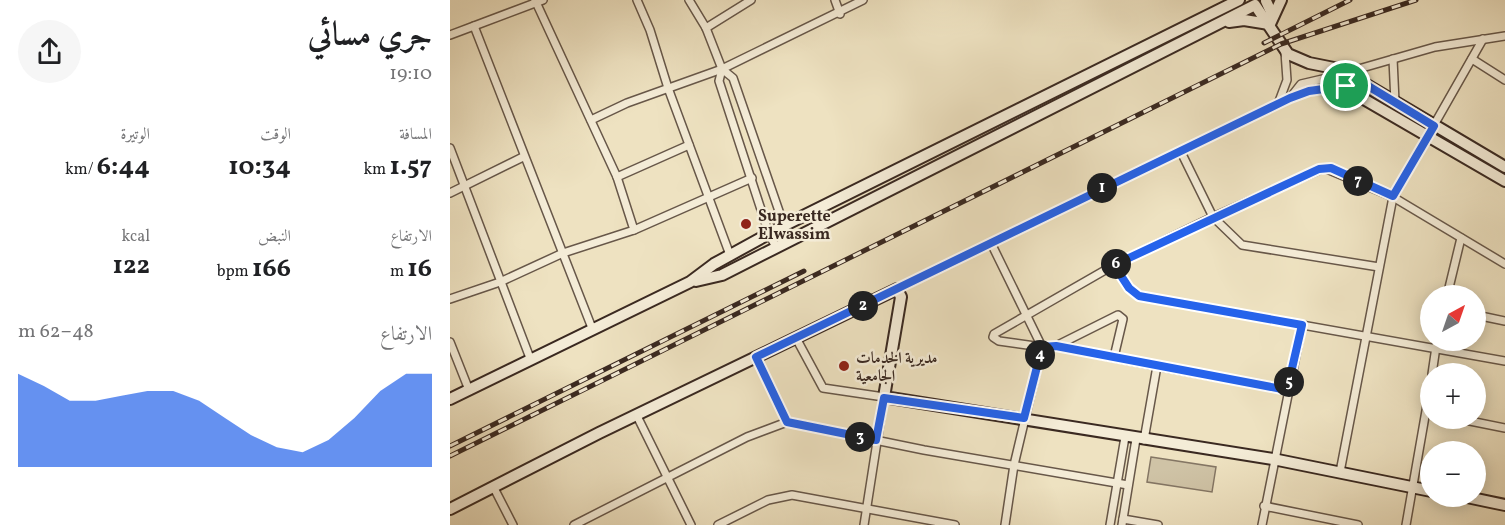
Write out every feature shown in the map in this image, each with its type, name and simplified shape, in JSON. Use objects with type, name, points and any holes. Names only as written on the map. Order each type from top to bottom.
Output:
[{"type":"street","points":[[636,0],[650,30],[668,88],[730,255]]},
{"type":"street","points":[[689,0],[706,28],[722,69],[733,78],[789,240]]},
{"type":"street","points":[[706,28],[751,0]]},
{"type":"street","points":[[836,0],[840,14]]},
{"type":"street","points":[[591,120],[668,88],[722,69],[840,14],[863,0]]},
{"type":"street","points":[[450,399],[690,282],[730,255],[783,226],[1239,0]]},
{"type":"street","points":[[1270,24],[1281,0]]},
{"type":"street","points":[[450,35],[538,1],[617,177],[634,230]]},
{"type":"street","points":[[690,282],[722,274],[1259,1],[1262,17],[1270,24],[1284,49],[1295,58],[1395,102],[1505,180]]},
{"type":"street","points":[[1212,26],[1244,20],[1270,24]]},
{"type":"street","points":[[474,26],[523,157],[592,328]]},
{"type":"street","points":[[450,509],[756,357],[1290,98],[1340,77],[1393,59],[1435,47],[1505,36]]},
{"type":"street","points":[[1340,472],[1393,196],[1483,39]]},
{"type":"street","points":[[1278,104],[1287,80],[1284,49]]},
{"type":"street","points":[[1393,59],[1395,102]]},
{"type":"street","points":[[1472,59],[1505,80]]},
{"type":"street","points":[[722,69],[719,81],[769,234],[776,247]]},
{"type":"street","points":[[1290,98],[1301,84],[1340,77],[1432,130],[1505,167]]},
{"type":"street","points":[[617,177],[689,145]]},
{"type":"street","points":[[450,148],[530,358]]},
{"type":"street","points":[[1181,152],[1213,217],[1236,241],[1250,248],[1378,267]]},
{"type":"street","points":[[450,194],[523,157]]},
{"type":"street","points":[[1287,390],[1056,346],[1042,347],[999,341],[993,338],[995,333],[1026,314],[1114,265],[1213,217],[1324,168],[1331,168],[1393,196],[1505,264]]},
{"type":"street","points":[[450,299],[500,282],[563,253],[634,230],[752,178]]},
{"type":"street","points":[[1450,285],[1461,238]]},
{"type":"street","points":[[991,243],[1042,347],[1014,465],[1005,525]]},
{"type":"street","points":[[1114,265],[1129,288],[1139,296],[1367,337],[1420,342]]},
{"type":"street","points":[[864,525],[901,297],[897,289]]},
{"type":"street","points":[[1056,346],[1118,315],[1123,319],[1114,357]]},
{"type":"street","points":[[1486,317],[1505,321]]},
{"type":"street","points":[[1262,525],[1273,459],[1302,325]]},
{"type":"street","points":[[796,339],[823,388],[1273,459],[1420,489]]},
{"type":"street","points":[[450,342],[469,390]]},
{"type":"street","points":[[1464,351],[1505,361]]},
{"type":"street","points":[[756,357],[787,422]]},
{"type":"street","points":[[1110,525],[1118,483],[1135,439],[1157,366]]},
{"type":"street","points":[[637,416],[691,525]]},
{"type":"street","points":[[573,525],[747,437],[787,422],[1128,485]]},
{"type":"street","points":[[1486,424],[1505,428]]},
{"type":"street","points":[[1406,525],[1426,429]]},
{"type":"street","points":[[1135,439],[1122,522],[1158,525]]},
{"type":"street","points":[[494,488],[513,525]]},
{"type":"street","points":[[718,525],[783,496],[802,496],[955,525]]},
{"type":"street","points":[[1486,501],[1505,505]]},
{"type":"street","points":[[1264,506],[1358,525]]},
{"type":"shaded area","points":[[1151,457],[1216,467],[1212,492],[1147,482]]},
{"type":"railway","points":[[1264,43],[1350,0]]},
{"type":"railway","points":[[450,456],[1281,44],[1416,0]]},
{"type":"railway","points":[[450,446],[804,271]]},
{"type":"place","name":"Superette Elwassim","points":[[746,224]]},
{"type":"place","name":"مديرية الخدمات الجامعية","points":[[844,366]]},
{"type":"route","points":[[1350,75],[1434,126],[1393,196],[1331,168],[1319,169],[1114,265],[1129,288],[1139,296],[1302,325],[1287,390],[1056,346],[1042,347],[1024,418],[884,398],[876,440],[787,422],[756,357],[1290,98],[1309,91],[1346,86],[1350,81],[1350,75]]}]
